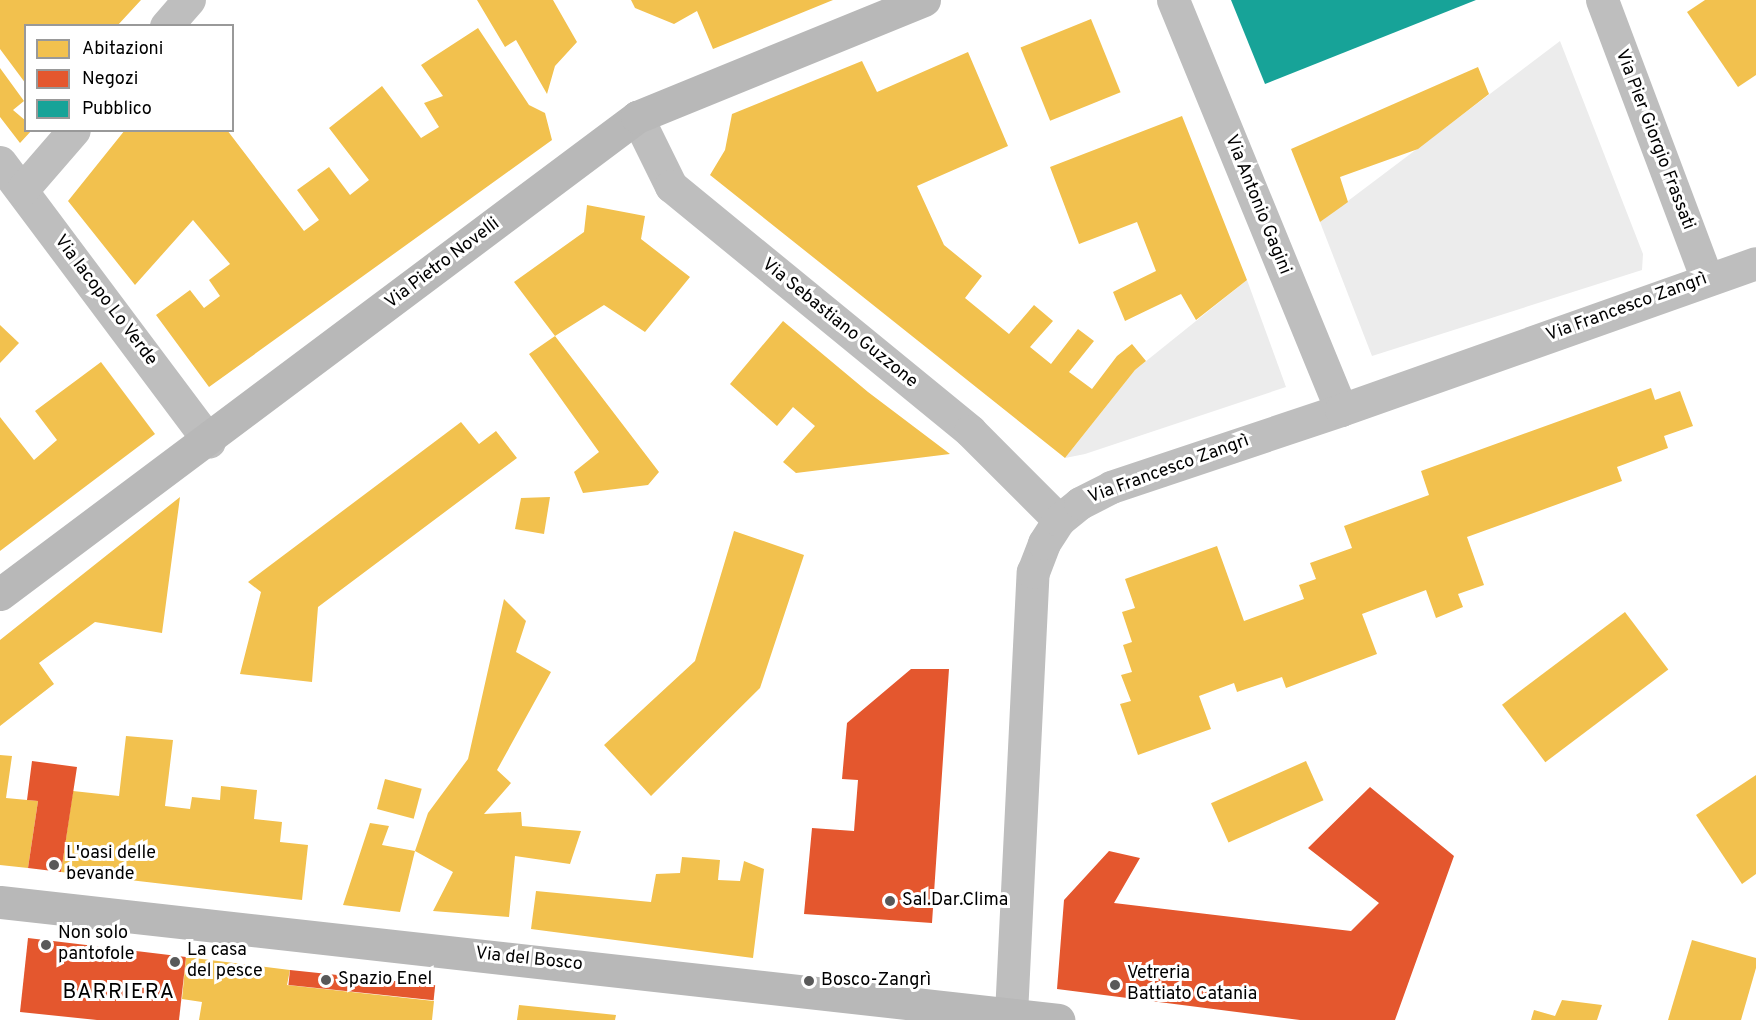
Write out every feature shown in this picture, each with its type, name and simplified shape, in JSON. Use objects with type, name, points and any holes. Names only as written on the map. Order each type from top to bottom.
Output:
[{"type":"main road","name":"Via Pietro Novelli","points":[[0,594],[209,441],[637,117],[924,0]]},
{"type":"main road","name":"Via del Bosco","points":[[0,902],[1058,1020]]},
{"type":"street","points":[[168,24],[189,0]]},
{"type":"street","name":"Via Antonio Gagini","points":[[1173,0],[1341,410]]},
{"type":"street","name":"Via Pier Giorgio Frassati","points":[[1602,0],[1707,280]]},
{"type":"street","name":"Via Sebastiano Guzzone","points":[[637,117],[671,186],[970,431],[1059,520]]},
{"type":"street","points":[[22,190],[72,132]]},
{"type":"street","name":"Via Iacopo Lo Verde","points":[[0,162],[209,441]]},
{"type":"street","name":"Via Francesco Zangrì","points":[[1011,1014],[1033,572],[1044,543],[1059,520],[1080,503],[1111,487],[1341,410],[1756,263]]},
{"type":"shaded area","points":[[1560,41],[1643,254],[1642,270],[1372,356],[1320,222]]},
{"type":"shaded area","points":[[1247,280],[1286,387],[1085,454],[1065,458],[1135,370]]},
{"type":"building: Abitazioni","points":[[0,0],[141,0],[119,24],[24,24],[24,81],[0,49]]},
{"type":"building: Abitazioni","points":[[477,0],[553,0],[577,42],[555,66],[547,94],[516,40],[505,47]]},
{"type":"building: Abitazioni","points":[[631,0],[833,0],[713,49],[697,11],[674,24],[635,8]]},
{"type":"building: Abitazioni","points":[[1705,0],[1756,0],[1756,75],[1738,87],[1687,12]]},
{"type":"building: Abitazioni","points":[[1091,19],[1121,92],[1050,121],[1021,47]]},
{"type":"building: Abitazioni","points":[[478,28],[529,105],[545,113],[552,140],[209,387],[156,315],[190,290],[204,308],[220,296],[209,280],[230,264],[193,220],[135,285],[68,201],[123,132],[229,132],[304,231],[319,220],[297,190],[329,167],[350,195],[369,180],[329,128],[382,86],[421,138],[439,127],[424,103],[443,96],[421,65]]},
{"type":"building: Abitazioni","points":[[968,52],[1008,146],[917,186],[944,245],[982,276],[965,298],[1009,334],[1034,305],[1053,321],[1030,347],[1051,364],[1078,329],[1094,341],[1069,372],[1092,389],[1117,356],[1132,344],[1146,361],[1135,370],[1065,458],[710,175],[725,150],[732,114],[862,61],[877,92]]},
{"type":"building: Abitazioni","points":[[1478,67],[1489,94],[1418,149],[1340,177],[1348,202],[1320,222],[1291,149]]},
{"type":"building: Abitazioni","points":[[0,68],[24,101],[13,110],[24,119],[24,132],[30,132],[20,143],[0,117]]},
{"type":"building: Abitazioni","points":[[1182,116],[1247,280],[1196,320],[1181,294],[1125,321],[1113,292],[1156,271],[1137,222],[1079,244],[1050,167]]},
{"type":"building: Abitazioni","points":[[587,205],[645,216],[641,239],[690,277],[645,332],[604,305],[555,336],[514,282],[584,232]]},
{"type":"building: Abitazioni","points":[[783,321],[868,392],[950,454],[796,473],[783,462],[815,426],[793,407],[777,426],[730,384]]},
{"type":"building: Abitazioni","points":[[0,325],[19,343],[0,363]]},
{"type":"building: Abitazioni","points":[[555,336],[659,472],[648,485],[583,493],[574,472],[599,452],[529,354]]},
{"type":"building: Abitazioni","points":[[101,362],[155,434],[0,551],[0,417],[34,460],[57,440],[35,411]]},
{"type":"building: Abitazioni","points":[[1651,388],[1655,400],[1680,391],[1693,426],[1664,436],[1668,448],[1617,467],[1622,481],[1467,537],[1484,585],[1458,594],[1463,607],[1436,618],[1426,590],[1362,614],[1377,654],[1286,688],[1282,677],[1237,692],[1234,683],[1199,696],[1211,729],[1138,755],[1120,704],[1131,701],[1121,675],[1132,672],[1123,645],[1132,642],[1122,612],[1135,608],[1125,579],[1217,546],[1244,621],[1304,599],[1299,585],[1316,579],[1310,563],[1352,548],[1344,526],[1429,495],[1421,471]]},
{"type":"building: Abitazioni","points":[[461,422],[479,444],[496,431],[517,458],[318,607],[312,682],[240,674],[261,592],[248,582]]},
{"type":"building: Abitazioni","points":[[180,497],[162,633],[95,622],[39,663],[54,684],[0,726],[0,640]]},
{"type":"building: Abitazioni","points":[[550,497],[544,534],[515,529],[521,498]]},
{"type":"building: Abitazioni","points":[[734,531],[804,555],[760,688],[651,796],[604,745],[695,661]]},
{"type":"building: Abitazioni","points":[[504,599],[526,621],[516,652],[551,672],[497,770],[511,783],[484,814],[521,812],[522,826],[581,831],[570,864],[515,856],[509,917],[433,911],[453,872],[415,851],[428,813],[468,759]]},
{"type":"building: Abitazioni","points":[[1625,612],[1668,670],[1545,762],[1502,705]]},
{"type":"building: Abitazioni","points":[[126,736],[173,740],[165,806],[190,809],[192,797],[220,800],[221,786],[257,790],[254,819],[282,822],[280,842],[308,845],[302,900],[61,872],[73,791],[119,796]]},
{"type":"building: Abitazioni","points":[[0,755],[12,756],[6,798],[38,801],[28,868],[0,865]]},
{"type":"building: Abitazioni","points":[[1306,761],[1323,800],[1228,843],[1211,803]]},
{"type":"building: Abitazioni","points":[[1756,775],[1756,874],[1742,884],[1696,815]]},
{"type":"building: Abitazioni","points":[[385,779],[422,789],[414,819],[377,809]]},
{"type":"building: Abitazioni","points":[[370,823],[389,826],[382,845],[415,851],[400,912],[343,905]]},
{"type":"building: Abitazioni","points":[[682,857],[720,860],[718,880],[740,881],[744,861],[764,869],[753,958],[531,929],[536,891],[651,902],[656,874],[680,873]]},
{"type":"building: Abitazioni","points":[[1692,940],[1756,958],[1756,968],[1741,1020],[1668,1020]]},
{"type":"building: Abitazioni","points":[[186,957],[290,970],[287,985],[434,1001],[432,1020],[199,1020],[202,1002],[182,999]]},
{"type":"building: Abitazioni","points":[[1562,1000],[1602,1005],[1597,1020],[1531,1020],[1534,1010],[1555,1016]]},
{"type":"building: Abitazioni","points":[[519,1005],[616,1015],[615,1020],[517,1020]]},
{"type":"building: Negozi","points":[[911,669],[949,669],[932,923],[804,914],[812,828],[854,831],[858,780],[842,779],[847,723]]},
{"type":"building: Negozi","points":[[32,761],[77,767],[61,872],[28,868],[38,801],[27,800]]},
{"type":"building: Negozi","points":[[1370,787],[1454,856],[1395,1020],[1300,1020],[1057,989],[1064,900],[1109,851],[1140,858],[1114,903],[1351,931],[1379,903],[1308,848]]},
{"type":"building: Negozi","points":[[28,938],[186,957],[179,1020],[97,1020],[20,1012]]},
{"type":"building: Negozi","points":[[290,970],[435,985],[434,1000],[288,985]]},
{"type":"building: Pubblico","points":[[1231,0],[1476,0],[1265,84]]},
{"type":"place","name":"L'oasi delle bevande","points":[[54,865]]},
{"type":"place","name":"Sal.Dar.Clima","points":[[890,901]]},
{"type":"place","name":"Non solo pantofole","points":[[46,945]]},
{"type":"place","name":"La casa del pesce","points":[[175,962]]},
{"type":"place","name":"Spazio Enel","points":[[326,980]]},
{"type":"place","name":"Bosco-Zangrì","points":[[809,981]]},
{"type":"place","name":"Vetreria Battiato Catania","points":[[1115,985]]},
{"type":"district","name":"BARRIERA","points":[[119,993]]}]
